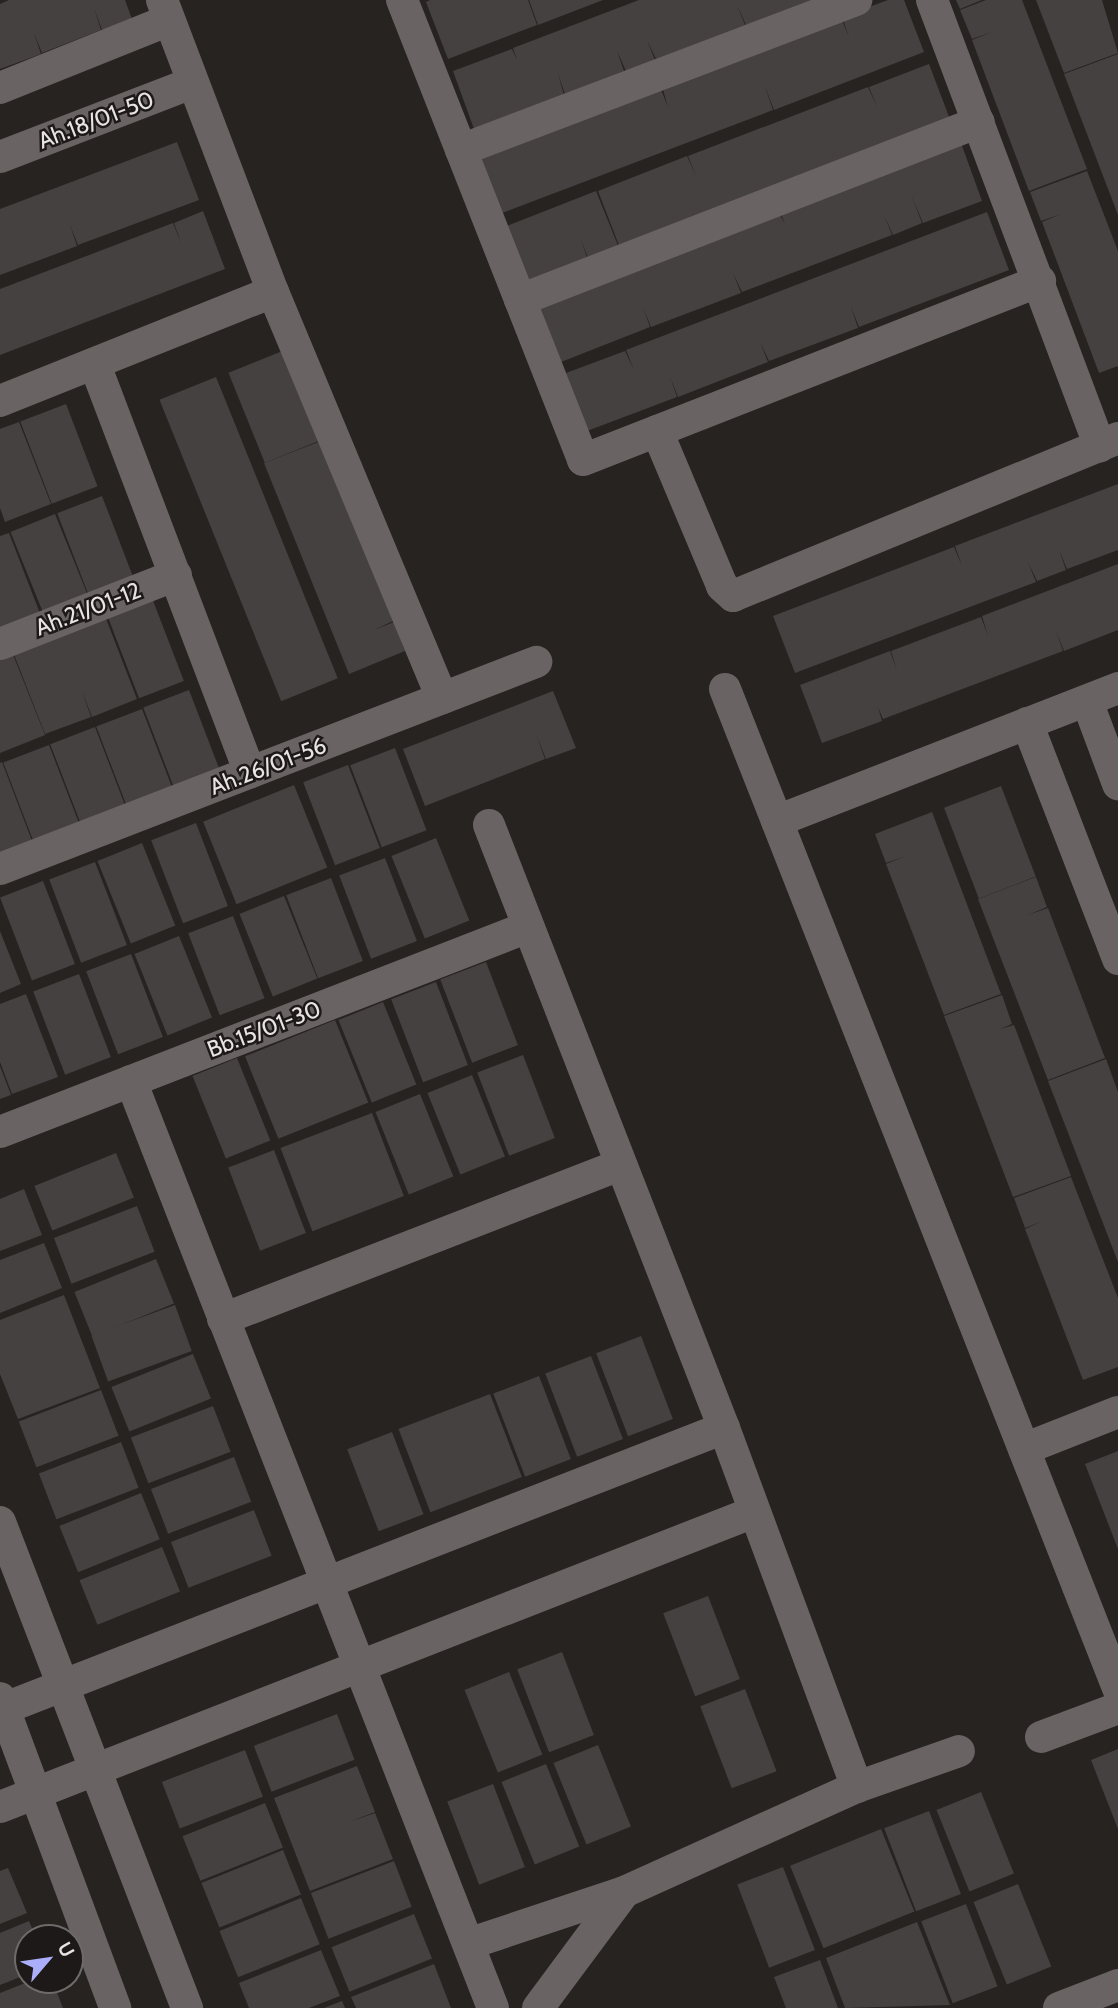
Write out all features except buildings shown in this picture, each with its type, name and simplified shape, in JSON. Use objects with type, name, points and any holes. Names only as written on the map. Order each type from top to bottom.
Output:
[{"type":"street","points":[[402,0],[583,460],[1040,281]]},
{"type":"street","points":[[461,150],[856,0]]},
{"type":"street","points":[[657,431],[722,586],[733,596],[1109,442],[1040,281],[932,0]]},
{"type":"street","points":[[0,88],[166,10],[273,292],[442,698]]},
{"type":"street","name":"Ah.18/01-50","points":[[0,157],[192,83]]},
{"type":"street","points":[[520,300],[979,122]]},
{"type":"street","points":[[0,401],[273,292]]},
{"type":"street","points":[[94,365],[250,772]]},
{"type":"street","name":"Ah.21/01-12","points":[[0,644],[176,575]]},
{"type":"street","name":"Ah.26/01-56","points":[[0,869],[536,662]]},
{"type":"street","points":[[777,821],[1118,688]]},
{"type":"street","points":[[725,689],[1118,1688]]},
{"type":"street","points":[[1087,701],[1118,784]]},
{"type":"street","points":[[1027,723],[1118,959]]},
{"type":"street","points":[[489,825],[724,1428],[857,1787]]},
{"type":"street","name":"Bb.15/01-30","points":[[0,1132],[528,927]]},
{"type":"street","points":[[131,1081],[359,1667],[471,1943],[493,2008]]},
{"type":"street","points":[[223,1319],[620,1165]]},
{"type":"street","points":[[1024,1449],[1118,1412]]},
{"type":"street","points":[[116,2008],[1,1705],[64,1685],[724,1428]]},
{"type":"street","points":[[0,1807],[754,1512]]},
{"type":"street","points":[[0,1522],[187,2008]]},
{"type":"street","points":[[1041,1737],[1118,1708]]},
{"type":"street","points":[[471,1943],[624,1892],[857,1787],[959,1751]]},
{"type":"street","points":[[538,2008],[624,1892]]},
{"type":"street","points":[[1076,2005],[1118,1985]]}]
